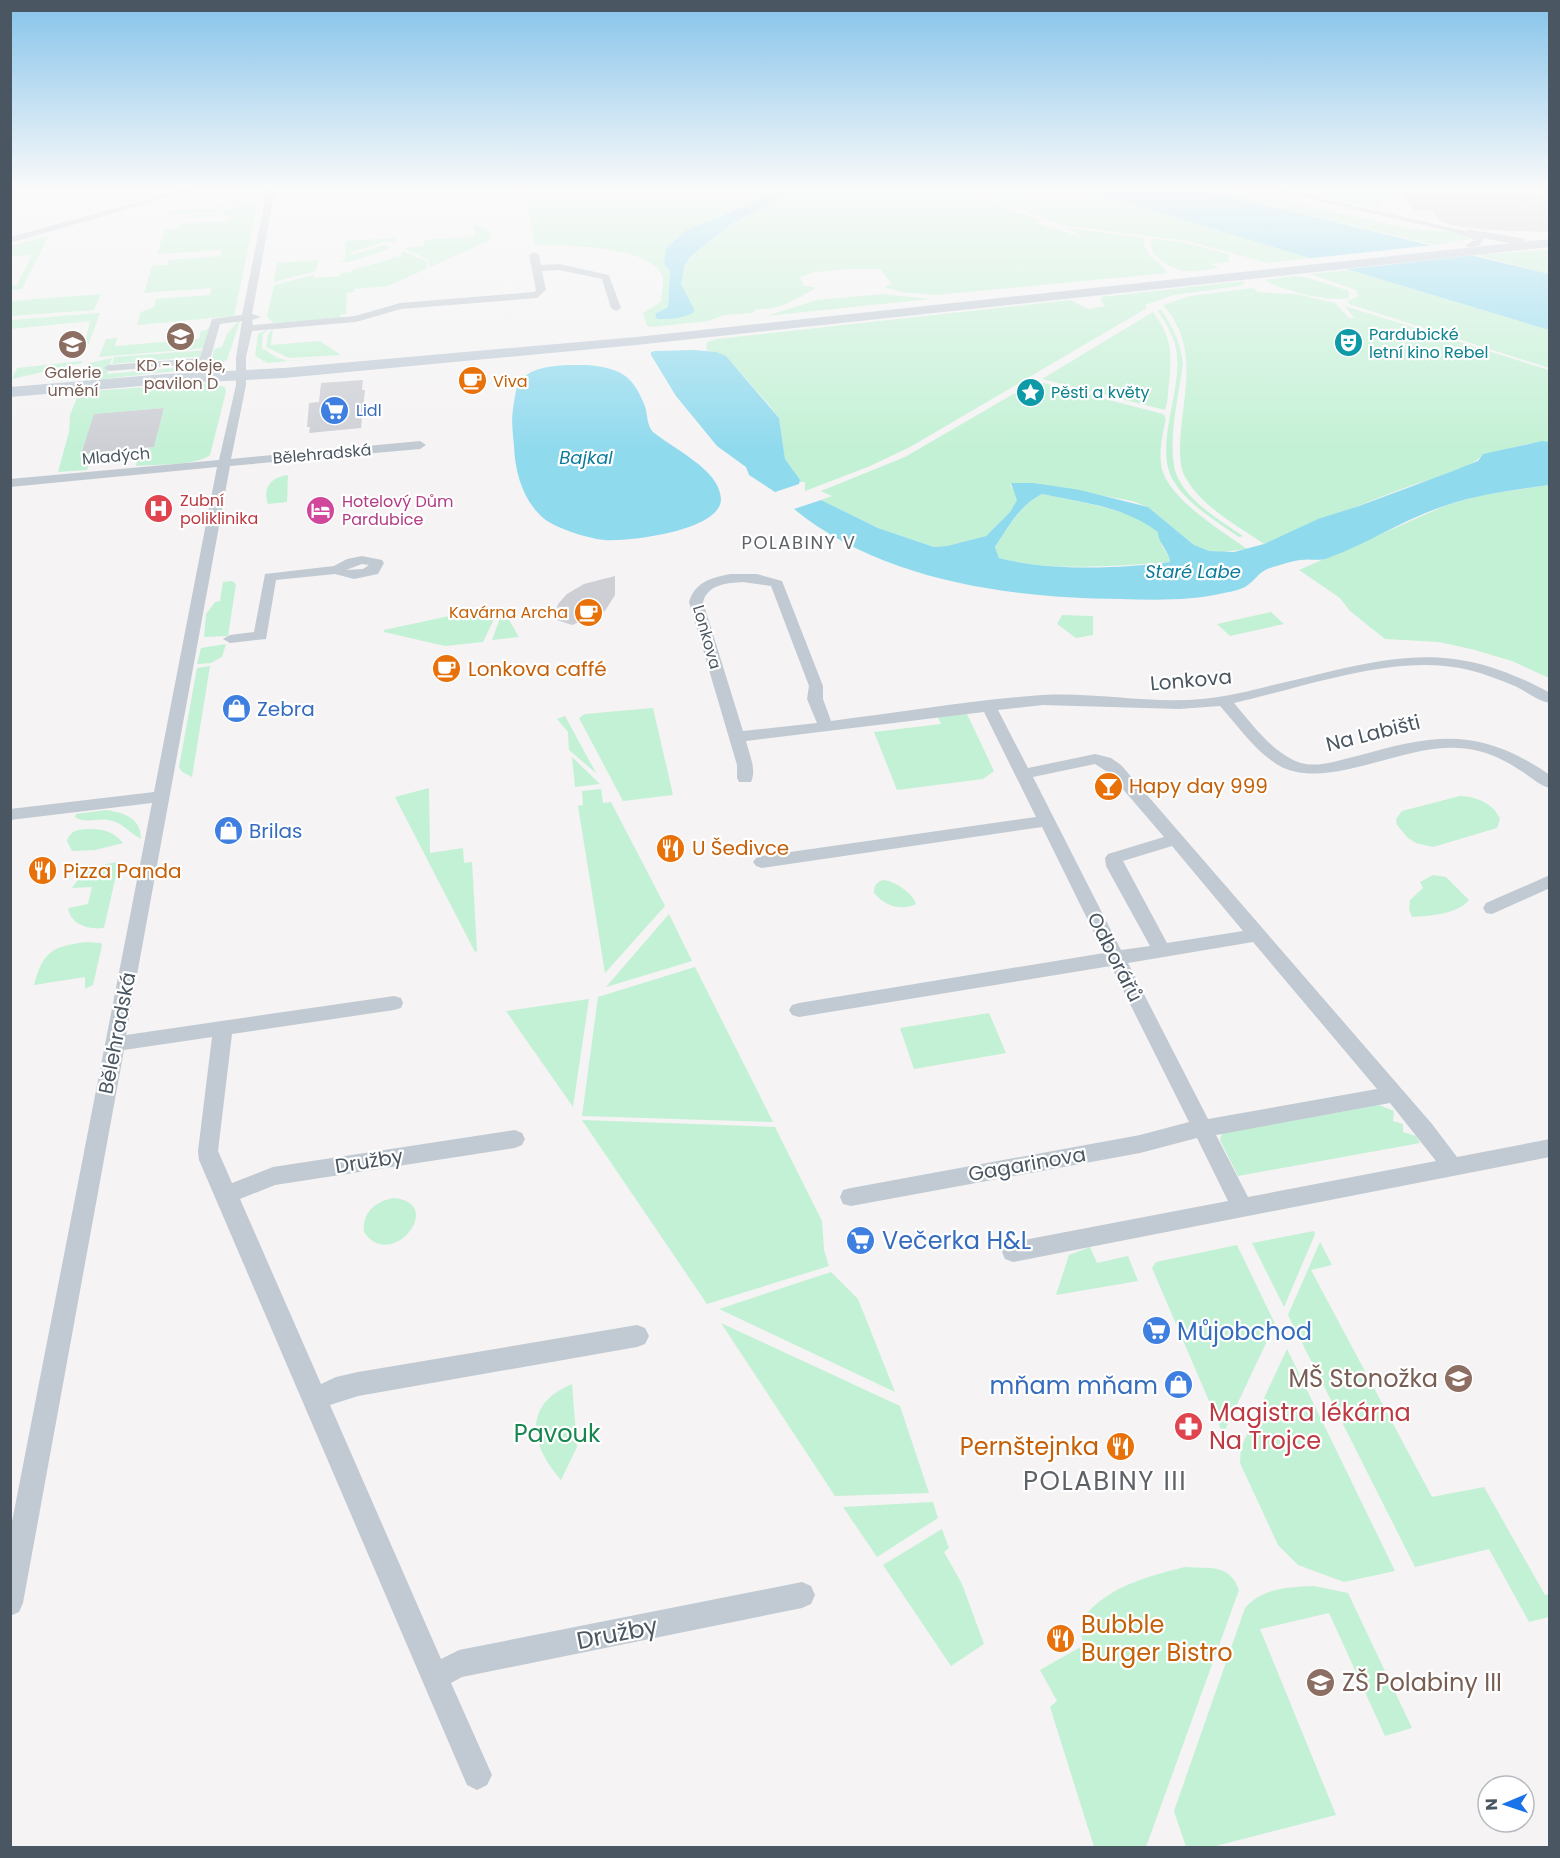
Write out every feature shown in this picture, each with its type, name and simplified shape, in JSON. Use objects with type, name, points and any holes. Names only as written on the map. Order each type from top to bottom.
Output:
[{"type":"main road","points":[[242,373],[641,335],[1180,277]]},
{"type":"main road","points":[[10,392],[636,341],[1241,277]]},
{"type":"street","points":[[250,321],[257,277]]},
{"type":"street","points":[[250,321],[260,277]]},
{"type":"street","points":[[109,368],[206,361],[216,321],[356,320],[403,306],[537,295],[541,290],[539,277]]},
{"type":"street","points":[[605,277],[616,308]]},
{"type":"street","name":"Bělehradská","points":[[10,1603],[224,463],[240,392],[242,353],[250,321]]},
{"type":"street","name":"Bělehradská","points":[[224,463],[420,445]]},
{"type":"street","name":"Mladých","points":[[10,483],[224,463]]},
{"type":"street","points":[[230,639],[261,636],[270,577],[338,570]]},
{"type":"street","name":"Lonkova","points":[[745,778],[745,765],[696,598],[698,591],[705,586],[736,578],[762,579],[777,584],[816,686],[815,699],[826,727]]},
{"type":"street","name":"Lonkova","points":[[737,737],[1057,700],[1177,706],[1224,701],[1382,664],[1425,660],[1444,661],[1481,669],[1520,683],[1550,699]]},
{"type":"street","name":"Na Labišti","points":[[1224,701],[1278,756],[1292,766],[1331,768],[1417,744],[1449,741],[1502,753],[1517,760],[1550,783]]},
{"type":"street","name":"Odborářů","points":[[989,707],[1242,1206]]},
{"type":"street","points":[[1023,774],[1089,760],[1105,762],[1115,769],[1394,1094],[1451,1166]]},
{"type":"street","points":[[10,815],[162,796]]},
{"type":"street","points":[[762,862],[1047,822]]},
{"type":"street","points":[[1162,951],[1115,866],[1113,858],[1175,839]]},
{"type":"street","points":[[1492,908],[1550,881]]},
{"type":"street","points":[[799,1011],[1257,935]]},
{"type":"street","points":[[116,1044],[394,1003]]},
{"type":"street","points":[[223,1030],[208,1151],[210,1160],[477,1775]]},
{"type":"street","name":"Gagarinova","points":[[851,1197],[1140,1144],[1202,1128],[1394,1094]]},
{"type":"street","name":"Družby","points":[[227,1195],[273,1176],[515,1138]]},
{"type":"street","points":[[1013,1252],[1550,1148]]},
{"type":"street","points":[[315,1400],[336,1389],[358,1384],[637,1336]]},
{"type":"street","name":"Družby","points":[[434,1677],[459,1664],[801,1595]]},
{"type":"green space","points":[[21,277],[28,277],[22,289],[11,290],[11,286],[17,285]]},
{"type":"green space","points":[[149,277],[242,277],[234,316],[137,325],[141,312],[154,307],[156,299],[210,295],[211,288],[144,293]]},
{"type":"green space","points":[[275,277],[294,277],[274,282]]},
{"type":"green space","points":[[307,277],[409,277],[388,286],[354,289],[354,292],[347,293],[346,314],[340,315],[340,318],[273,323],[267,316],[274,285]]},
{"type":"green space","points":[[662,277],[670,277],[668,307],[655,314],[695,312],[681,284],[683,277],[801,277],[804,286],[815,289],[780,306],[756,309],[752,313],[724,315],[708,321],[647,326],[643,313],[661,302]]},
{"type":"green space","points":[[886,277],[1128,277],[936,295],[901,292],[884,287],[892,284]]},
{"type":"green space","points":[[1305,277],[1347,290],[1349,298],[1331,299],[1306,295],[1265,280]]},
{"type":"green space","points":[[1318,277],[1372,277],[1549,330],[1549,368],[1349,304],[1348,301],[1359,296],[1356,290]]},
{"type":"green space","points":[[1244,281],[1244,284],[1240,286],[1174,295],[1145,305],[1147,308],[910,447],[870,466],[805,491],[805,482],[800,482],[785,459],[779,418],[726,356],[706,350],[707,342],[717,339],[1070,300],[1088,309],[1105,306],[1101,297]]},
{"type":"green space","points":[[1252,288],[1257,290],[1256,292],[1296,294],[1335,303],[1349,318],[1354,318],[1345,306],[1549,370],[1549,442],[1532,443],[1483,454],[1468,466],[1407,487],[1264,544],[1212,508],[1194,490],[1183,472],[1180,445],[1186,390],[1186,355],[1175,321],[1163,305],[1190,296]]},
{"type":"green space","points":[[101,294],[94,310],[11,316],[11,301]]},
{"type":"green space","points":[[882,294],[930,299],[766,316],[817,300]]},
{"type":"green space","points":[[1157,310],[1161,310],[1173,329],[1183,364],[1173,438],[1174,467],[1178,478],[1190,496],[1216,518],[1243,536],[1239,537],[1186,497],[1173,480],[1168,467],[1167,436],[1177,356],[1173,337]]},
{"type":"green space","points":[[1153,312],[1164,329],[1170,354],[1165,410],[1042,379]]},
{"type":"green space","points":[[100,313],[88,346],[80,349],[85,342],[90,321],[11,329],[11,320]]},
{"type":"green space","points":[[240,321],[227,360],[213,367],[85,381],[89,363],[112,358],[107,374],[208,365],[211,363],[214,349],[222,347],[227,334]]},
{"type":"green space","points":[[211,325],[207,348],[99,357],[106,339],[117,338],[115,346],[199,339],[201,331]]},
{"type":"green space","points":[[269,329],[263,334],[262,348],[288,361],[402,352],[267,363],[255,356],[258,334]]},
{"type":"green space","points":[[273,329],[271,345],[320,341],[341,355],[289,358],[266,347],[268,334]]},
{"type":"green space","points":[[207,350],[204,360],[193,360],[193,357],[112,364],[114,357]]},
{"type":"green space","points":[[82,361],[82,363],[12,379],[17,368]]},
{"type":"green space","points":[[1040,382],[1163,414],[1166,418],[1161,456],[1162,469],[1167,481],[1198,514],[1247,549],[1209,551],[1194,545],[1148,507],[1132,501],[1034,483],[1010,485],[1016,493],[1017,500],[1010,512],[986,536],[947,546],[934,547],[878,528],[821,500],[832,496],[821,491],[905,457],[1032,383]]},
{"type":"green space","points":[[208,383],[225,387],[226,392],[210,455],[204,459],[186,463],[136,466],[140,449],[154,447],[164,408],[95,414],[81,453],[93,453],[87,470],[58,472],[69,432],[70,415],[78,395],[90,393],[90,391]]},
{"type":"green space","points":[[288,475],[287,502],[268,504],[266,493],[269,484],[277,478]]},
{"type":"green space","points":[[1549,485],[1549,678],[1512,661],[1475,650],[1439,642],[1385,639],[1350,611],[1340,598],[1299,570],[1447,505],[1482,495]]},
{"type":"green space","points":[[1042,494],[1104,507],[1137,518],[1158,532],[1170,562],[1062,566],[999,558],[995,547],[1005,532],[1027,504]]},
{"type":"green space","points":[[232,581],[236,584],[228,636],[204,637],[206,614],[215,602],[220,601],[223,582]]},
{"type":"green space","points":[[491,607],[497,613],[483,642],[445,646],[384,632],[384,630]]},
{"type":"green space","points":[[1271,612],[1284,624],[1230,636],[1217,624]]},
{"type":"green space","points":[[502,613],[505,613],[519,637],[492,640]]},
{"type":"green space","points":[[1062,615],[1093,616],[1093,635],[1076,638],[1057,624]]},
{"type":"green space","points":[[226,644],[222,657],[211,663],[197,664],[201,648]]},
{"type":"green space","points":[[210,666],[192,777],[182,772],[179,767],[197,668]]},
{"type":"green space","points":[[653,708],[673,795],[623,801],[579,718],[585,714]]},
{"type":"green space","points":[[967,714],[994,771],[983,779],[897,790],[874,732],[941,724],[938,717]]},
{"type":"green space","points":[[565,716],[596,773],[569,750],[568,732],[557,719]]},
{"type":"green space","points":[[572,757],[600,784],[575,787]]},
{"type":"green space","points":[[429,788],[430,853],[463,848],[464,863],[472,862],[477,951],[475,952],[395,797]]},
{"type":"green space","points":[[601,789],[603,803],[611,802],[665,906],[605,973],[578,806],[583,805],[582,791]]},
{"type":"green space","points":[[1460,796],[1478,799],[1489,805],[1500,819],[1497,828],[1433,847],[1416,843],[1408,838],[1397,825],[1396,819],[1402,811]]},
{"type":"green space","points":[[106,810],[125,815],[135,821],[141,839],[113,821],[83,820],[75,817],[76,814]]},
{"type":"green space","points":[[78,830],[107,831],[123,843],[95,850],[72,851],[67,841],[70,835]]},
{"type":"green space","points":[[119,862],[104,928],[87,927],[73,919],[68,908],[88,904],[92,887],[72,888],[76,882],[92,869]]},
{"type":"green space","points":[[1433,875],[1446,877],[1469,900],[1451,911],[1412,917],[1409,910],[1410,900],[1423,888],[1420,882]]},
{"type":"green space","points":[[884,880],[903,888],[916,903],[908,907],[897,907],[883,901],[874,893],[874,890],[877,883]]},
{"type":"green space","points":[[669,914],[692,961],[606,987]]},
{"type":"green space","points":[[85,942],[102,945],[93,985],[85,989],[85,977],[34,985],[41,965],[50,953],[64,946]]},
{"type":"green space","points":[[695,967],[773,1122],[582,1116],[598,997]]},
{"type":"green space","points":[[589,999],[573,1107],[506,1011]]},
{"type":"green space","points":[[989,1013],[1006,1053],[914,1069],[900,1028]]},
{"type":"green space","points":[[1379,1105],[1394,1111],[1393,1121],[1403,1124],[1403,1132],[1416,1136],[1420,1143],[1238,1176],[1220,1140],[1222,1133]]},
{"type":"green space","points":[[582,1120],[775,1127],[822,1221],[824,1250],[829,1266],[707,1304]]},
{"type":"green space","points":[[394,1198],[409,1203],[415,1211],[415,1222],[409,1232],[399,1241],[388,1245],[375,1243],[364,1232],[365,1219],[376,1205]]},
{"type":"green space","points":[[1314,1231],[1315,1234],[1284,1307],[1252,1243]]},
{"type":"green space","points":[[1320,1242],[1332,1265],[1311,1270],[1432,1497],[1484,1487],[1545,1595],[1549,1594],[1549,1617],[1529,1622],[1489,1549],[1415,1567],[1288,1315]]},
{"type":"green space","points":[[1237,1245],[1275,1324],[1225,1430],[1221,1429],[1152,1268],[1156,1262]]},
{"type":"green space","points":[[1090,1247],[1097,1263],[1128,1256],[1138,1281],[1056,1295],[1069,1255]]},
{"type":"green space","points":[[831,1272],[858,1299],[895,1392],[719,1309]]},
{"type":"green space","points":[[721,1323],[900,1406],[929,1493],[835,1496]]},
{"type":"green space","points":[[1287,1349],[1395,1571],[1344,1582],[1298,1565],[1278,1545],[1240,1463],[1241,1447]]},
{"type":"green space","name":"Pavouk","points":[[572,1384],[577,1447],[561,1480],[543,1453],[536,1427],[538,1414],[545,1403],[556,1393]]},
{"type":"green space","points":[[933,1502],[938,1518],[877,1557],[843,1507]]},
{"type":"green space","points":[[942,1529],[949,1548],[944,1552],[962,1584],[984,1644],[951,1666],[883,1565]]},
{"type":"green space","points":[[1185,1567],[1224,1571],[1235,1581],[1239,1590],[1146,1847],[1094,1847],[1050,1707],[1057,1701],[1040,1670],[1084,1645],[1081,1635],[1089,1629],[1083,1618],[1104,1598],[1129,1584]]},
{"type":"green space","points":[[1314,1586],[1348,1593],[1412,1728],[1385,1736],[1329,1613],[1260,1629],[1336,1815],[1212,1847],[1186,1847],[1174,1811],[1245,1608],[1260,1596],[1276,1590]]},
{"type":"water","points":[[670,277],[683,277],[681,284],[695,311],[682,317],[657,319],[655,314],[668,307]]},
{"type":"water","points":[[1372,277],[1549,277],[1549,330]]},
{"type":"water","points":[[655,351],[716,352],[726,356],[779,418],[785,459],[800,480],[799,484],[775,492],[749,475],[746,467],[717,446],[676,396],[651,355],[651,352]]},
{"type":"water","name":"Bajkal","points":[[587,365],[615,370],[629,379],[645,407],[652,431],[704,469],[719,488],[721,499],[717,510],[690,527],[632,539],[604,540],[562,528],[546,520],[534,509],[524,493],[516,465],[512,418],[517,387],[529,373],[538,369]]},
{"type":"water","name":"Staré Labe","points":[[1542,441],[1549,442],[1549,485],[1459,501],[1432,510],[1328,558],[1286,563],[1266,569],[1240,589],[1186,599],[1078,598],[1035,595],[949,581],[907,569],[867,553],[829,533],[794,509],[821,500],[878,528],[934,547],[947,546],[986,536],[1010,512],[1017,500],[1011,483],[1034,483],[1080,490],[1148,507],[1194,545],[1209,551],[1234,552],[1264,544],[1318,519],[1453,471],[1478,461],[1483,454]],"holes":[[[1042,494],[1087,503],[1132,517],[1158,532],[1170,562],[1084,568],[1040,565],[999,558],[995,547],[1010,524],[1027,504]]]},
{"type":"building","name":"Lidl","points":[[363,380],[362,390],[365,390],[361,428],[309,433],[310,427],[307,427],[309,403],[319,402],[321,383]]},
{"type":"building","points":[[164,408],[154,447],[81,454],[94,414]]},
{"type":"building","points":[[615,576],[615,595],[605,611],[572,625],[554,619],[558,604],[567,594],[584,584]]},
{"type":"place","name":"KD - Koleje, pavilon D","points":[[181,337]]},
{"type":"place","name":"Pardubické letní kino Rebel","points":[[1348,343]]},
{"type":"place","name":"Galerie umění","points":[[73,344]]},
{"type":"place","name":"Viva","points":[[472,381]]},
{"type":"place","name":"Pěsti a květy","points":[[1030,392]]},
{"type":"place","name":"Lidl","points":[[335,410]]},
{"type":"place","name":"Zubní poliklinika","points":[[159,509]]},
{"type":"place","name":"Hotelový Dům Pardubice","points":[[321,510]]},
{"type":"place","name":"Kavárna Archa","points":[[589,612]]},
{"type":"place","name":"Lonkova caffé","points":[[447,669]]},
{"type":"place","name":"Zebra","points":[[236,709]]},
{"type":"place","name":"Hapy day 999","points":[[1108,786]]},
{"type":"place","name":"Brilas","points":[[228,831]]},
{"type":"place","name":"U Šedivce","points":[[671,848]]},
{"type":"place","name":"Pizza Panda","points":[[42,871]]},
{"type":"place","name":"Večerka H&L","points":[[861,1240]]},
{"type":"place","name":"Můjobchod","points":[[1156,1331]]},
{"type":"place","name":"MŠ Stonožka","points":[[1459,1378]]},
{"type":"place","name":"mňam mňam","points":[[1179,1385]]},
{"type":"place","name":"Magistra lékárna Na Trojce","points":[[1188,1426]]},
{"type":"place","name":"Pernštejnka","points":[[1120,1446]]},
{"type":"place","name":"Bubble Burger Bistro","points":[[1060,1638]]},
{"type":"place","name":"ZŠ Polabiny III","points":[[1321,1682]]},
{"type":"district","name":"POLABINY V","points":[[799,542]]},
{"type":"district","name":"POLABINY III","points":[[1105,1481]]}]
